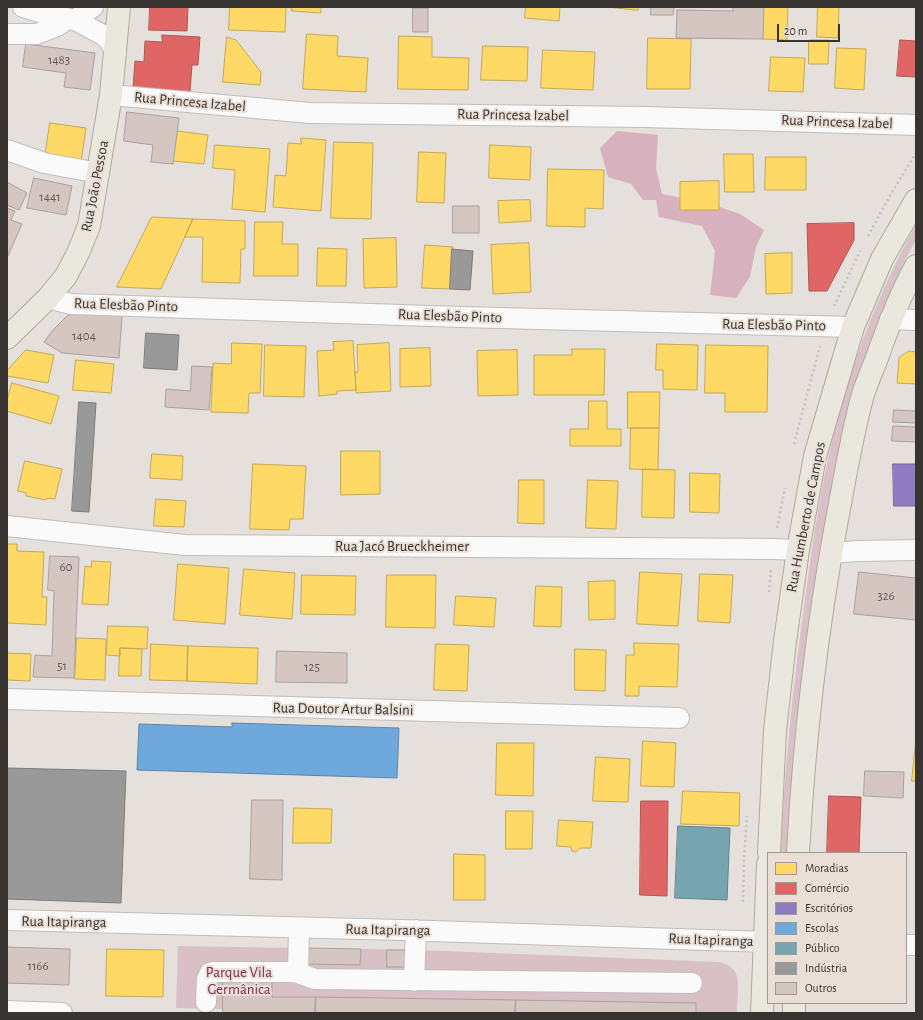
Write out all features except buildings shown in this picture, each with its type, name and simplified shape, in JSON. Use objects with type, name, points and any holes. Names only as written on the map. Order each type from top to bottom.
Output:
[{"type":"main road","name":"Rua João Pessoa","points":[[7,338],[48,298],[66,276],[78,253],[89,226],[111,95],[120,7]]},
{"type":"main road","name":"Rua Humberto de Campos","points":[[768,852],[775,730],[785,641],[798,550],[815,456],[853,327],[882,259],[916,200]]},
{"type":"main road","name":"Rua Humberto de Campos","points":[[798,852],[808,722],[823,603],[846,468],[862,397],[890,319],[916,266]]},
{"type":"main road","points":[[762,1013],[767,903]]},
{"type":"street","points":[[23,7],[71,20],[103,35],[109,40],[116,53]]},
{"type":"street","points":[[7,34],[37,34],[71,20],[93,7]]},
{"type":"street","name":"Rua Princesa Izabel","points":[[111,95],[310,113],[645,117],[916,125]]},
{"type":"street","points":[[7,150],[44,163],[99,173]]},
{"type":"street","name":"Rua Elesbão Pinto","points":[[48,298],[71,304],[461,317],[853,327]]},
{"type":"street","points":[[890,319],[916,320]]},
{"type":"street","name":"Rua Jacó Brueckheimer","points":[[7,526],[185,545],[798,550]]},
{"type":"street","points":[[831,553],[916,550]]},
{"type":"street","name":"Rua Doutor Artur Balsini","points":[[7,699],[679,718]]},
{"type":"street","name":"Rua Itapiranga","points":[[7,920],[416,930],[766,942]]},
{"type":"street","points":[[298,973],[299,928]]},
{"type":"street","points":[[414,981],[416,930]]},
{"type":"street","points":[[206,1002],[207,979],[210,973],[214,972],[292,972],[315,979],[692,983]]},
{"type":"street","points":[[7,1011],[62,1013]]},
{"type":"green space","points":[[916,225],[916,240],[906,258],[878,323],[856,381],[834,471],[809,637],[792,779],[787,852],[781,852],[787,760],[796,668],[821,494],[836,424],[857,356],[884,289]]},
{"type":"green space","name":"Parque Vila Germânica","points":[[178,946],[419,950],[720,962],[731,967],[736,974],[738,985],[737,1013],[223,1013],[222,1009],[176,1008]]},
{"type":"shaded area","points":[[617,131],[658,135],[656,168],[662,194],[708,203],[740,214],[764,230],[756,247],[750,277],[736,298],[710,295],[715,251],[702,226],[659,217],[656,200],[643,200],[631,184],[608,177],[600,148]]}]
